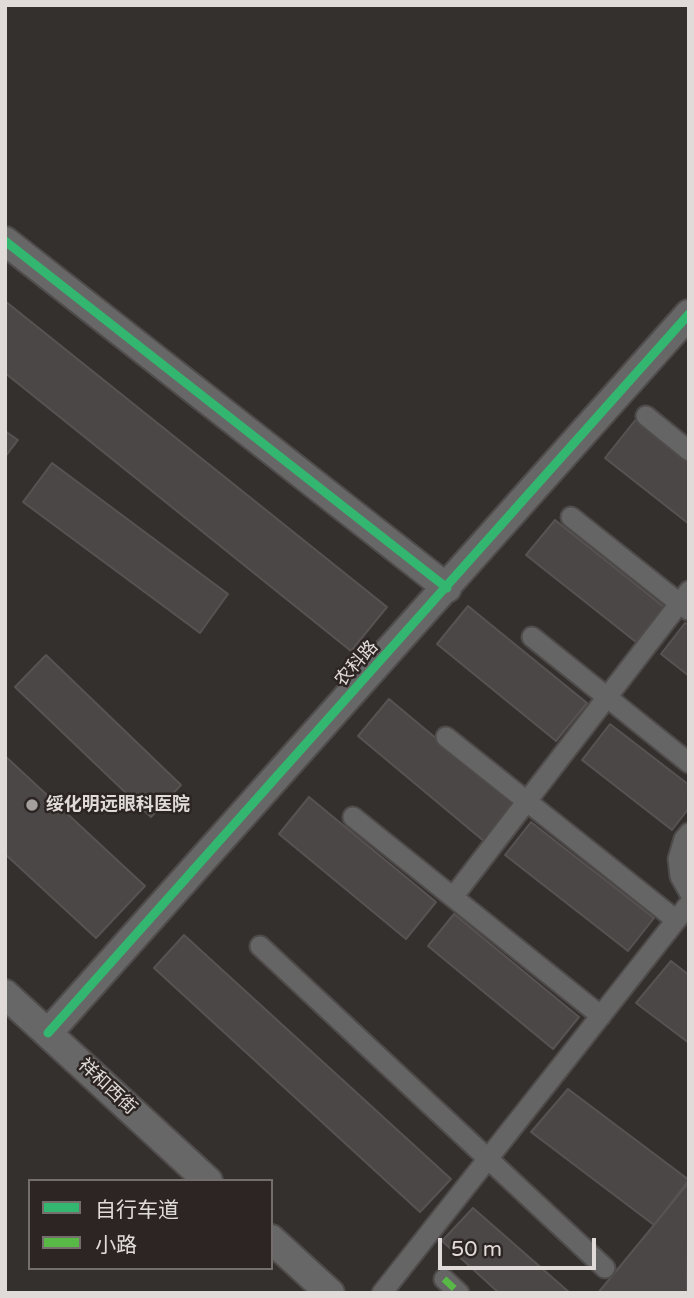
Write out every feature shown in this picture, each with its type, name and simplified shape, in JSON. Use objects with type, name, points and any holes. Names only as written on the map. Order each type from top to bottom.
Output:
[{"type":"street","points":[[5,241],[447,588]]},
{"type":"street","name":"农科路","points":[[48,1033],[689,314]]},
{"type":"street","points":[[646,416],[689,451]]},
{"type":"street","points":[[453,897],[607,697],[685,602],[571,517]]},
{"type":"street","points":[[532,637],[689,763]]},
{"type":"street","points":[[446,737],[676,920]]},
{"type":"street","points":[[353,817],[601,1016]]},
{"type":"street","points":[[689,833],[684,839],[678,859],[680,876],[689,892]]},
{"type":"street","points":[[382,1293],[689,904]]},
{"type":"street","points":[[260,946],[605,1268]]},
{"type":"street","name":"祥和西街","points":[[5,994],[206,1179]]},
{"type":"street","points":[[273,1241],[330,1293]]},
{"type":"street","points":[[444,1279],[459,1293]]},
{"type":"building","points":[[5,301],[387,607],[351,651],[5,373]]},
{"type":"building","points":[[637,418],[689,458],[689,524],[605,458]]},
{"type":"building","points":[[5,431],[18,440],[5,457]]},
{"type":"building","points":[[52,463],[228,594],[200,633],[23,502]]},
{"type":"building","points":[[555,520],[664,607],[636,642],[526,555]]},
{"type":"building","points":[[468,606],[587,703],[556,741],[437,644]]},
{"type":"building","points":[[685,623],[689,625],[689,676],[661,654]]},
{"type":"building","points":[[46,655],[181,785],[151,817],[15,687]]},
{"type":"building","points":[[389,699],[516,805],[485,842],[358,736]]},
{"type":"building","points":[[610,724],[689,785],[689,808],[672,830],[582,760]]},
{"type":"building","name":"绥化明远眼科医院","points":[[5,756],[145,886],[96,938],[5,854]]},
{"type":"building","points":[[309,797],[436,902],[406,939],[279,834]]},
{"type":"building","points":[[531,822],[654,918],[628,951],[505,855]]},
{"type":"building","points":[[454,914],[579,1017],[553,1049],[428,946]]},
{"type":"building","points":[[184,935],[451,1179],[420,1212],[154,968]]},
{"type":"building","points":[[671,961],[689,975],[689,1043],[636,1003]]},
{"type":"building","points":[[568,1089],[689,1180],[654,1225],[531,1132]]},
{"type":"building","points":[[689,1182],[687,1293],[598,1293],[654,1225]]},
{"type":"building","points":[[473,1208],[570,1293],[499,1293],[442,1241]]},
{"type":"marked path","points":[[444,1279],[459,1293]]},
{"type":"cycle path","points":[[5,241],[447,588]]},
{"type":"cycle path","points":[[48,1033],[689,314]]},
{"type":"place","name":"绥化明远眼科医院","points":[[32,805]]}]
